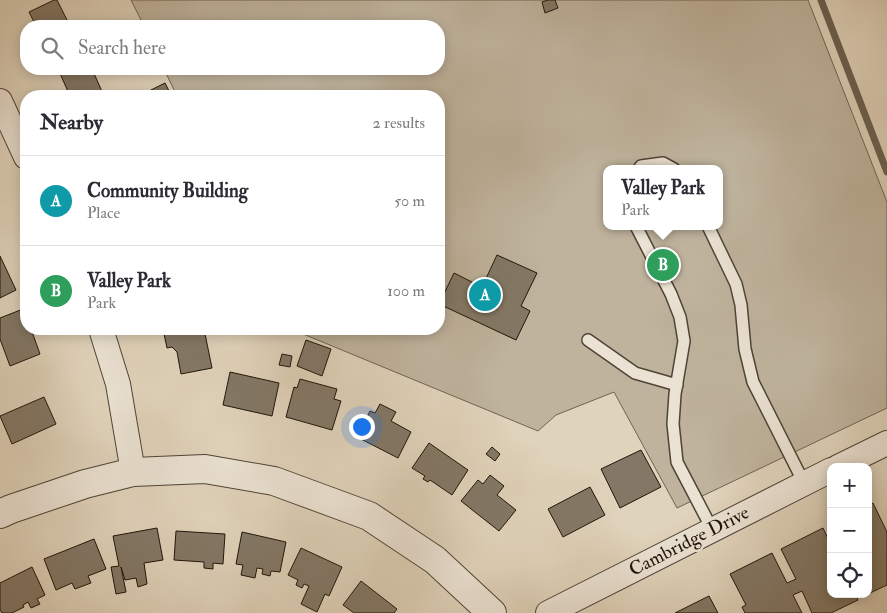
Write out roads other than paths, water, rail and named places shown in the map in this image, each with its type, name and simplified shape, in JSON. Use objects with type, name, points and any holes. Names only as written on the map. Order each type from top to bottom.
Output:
[{"type":"street","points":[[0,102],[20,144]]},
{"type":"street","points":[[103,335],[118,384],[133,472]]},
{"type":"street","points":[[847,463],[886,446]]},
{"type":"street","points":[[0,514],[85,484],[133,472],[206,469],[274,481],[369,516],[435,560],[492,613]]},
{"type":"street","name":"Cambridge Drive","points":[[548,613],[827,472]]},
{"type":"lane","points":[[648,165],[663,163],[667,165]]},
{"type":"lane","points":[[638,230],[671,294],[680,317],[684,341],[673,424],[677,462],[712,529]]},
{"type":"lane","points":[[710,230],[736,284],[741,305],[745,349],[753,382],[804,483]]},
{"type":"lane","points":[[588,340],[635,373],[677,385]]},
{"type":"waterway","points":[[821,0],[887,172]]},
{"type":"place","name":"Valley Park","points":[[663,265]]},
{"type":"place","name":"Community Building","points":[[485,295]]}]
